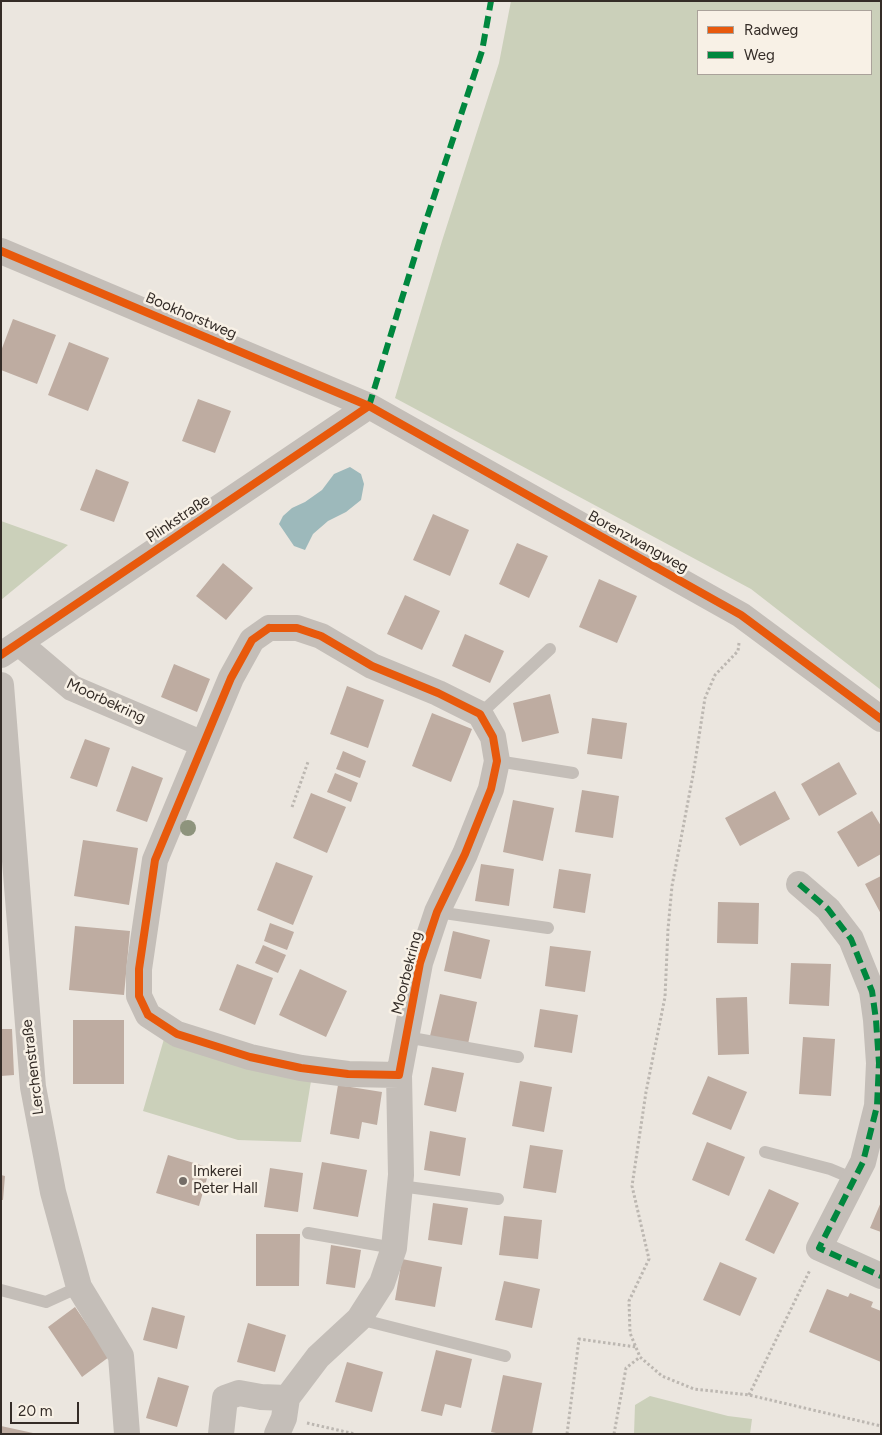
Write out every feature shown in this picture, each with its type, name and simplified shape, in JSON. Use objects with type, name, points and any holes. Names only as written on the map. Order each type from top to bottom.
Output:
[{"type":"street","name":"Bookhorstweg","points":[[1,251],[369,406]]},
{"type":"street","name":"Borenzwangweg","points":[[369,406],[741,615],[881,719]]},
{"type":"street","name":"Plinkstraße","points":[[10,649],[369,406]]},
{"type":"street","points":[[399,1075],[339,1073],[301,1068],[250,1057],[177,1034],[148,1016],[139,996],[139,969],[155,860],[231,678],[252,640],[269,628],[297,628],[321,636],[372,666],[438,692],[480,714]]},
{"type":"street","name":"Moorbekring","points":[[10,649],[72,688],[203,744]]},
{"type":"street","name":"Lerchenstraße","points":[[1,685],[32,1087],[53,1192],[79,1287],[121,1356],[127,1434]]},
{"type":"street","name":"Moorbekring","points":[[283,1416],[318,1357],[359,1319],[382,1284],[394,1248],[400,1186],[399,1075],[420,963],[437,912],[465,854],[491,789],[497,761],[493,737],[480,714]]},
{"type":"street","points":[[799,884],[828,910],[851,938],[872,991],[879,1063],[877,1106],[863,1162],[819,1248],[881,1276]]},
{"type":"street","points":[[220,1434],[226,1398],[239,1393],[261,1397],[283,1416]]},
{"type":"lane","points":[[480,714],[550,649]]},
{"type":"lane","points":[[497,761],[574,773]]},
{"type":"lane","points":[[437,912],[548,928]]},
{"type":"lane","name":"Moorbekring","points":[[406,1037],[518,1057]]},
{"type":"lane","points":[[765,1152],[830,1169],[854,1179]]},
{"type":"lane","points":[[400,1186],[498,1199]]},
{"type":"lane","points":[[308,1234],[394,1248]]},
{"type":"lane","points":[[1,1290],[46,1302],[79,1287]]},
{"type":"lane","points":[[359,1319],[505,1356]]},
{"type":"path","points":[[741,615],[738,651],[715,676],[705,698],[672,886],[665,997],[646,1092],[632,1186],[649,1260],[629,1301],[630,1333],[640,1357],[662,1376],[694,1389],[749,1396],[881,1426]]},
{"type":"path","points":[[292,807],[308,762]]},
{"type":"path","points":[[749,1396],[810,1271],[819,1248]]},
{"type":"path","points":[[567,1434],[579,1340],[636,1347]]},
{"type":"path","points":[[614,1434],[626,1368],[640,1357]]},
{"type":"path","points":[[283,1416],[356,1434]]},
{"type":"green space","points":[[511,1],[881,1],[881,690],[751,589],[395,398],[442,241],[499,63]]},
{"type":"green space","points":[[1,521],[68,545],[1,600]]},
{"type":"green space","points":[[164,1039],[312,1075],[301,1142],[238,1140],[143,1111]]},
{"type":"green space","points":[[650,1396],[728,1416],[752,1419],[750,1434],[634,1434],[635,1405]]},
{"type":"water","points":[[350,467],[361,474],[364,484],[361,500],[346,512],[328,521],[313,534],[305,550],[294,546],[279,524],[283,516],[292,508],[305,502],[322,490],[334,474]]},
{"type":"building","points":[[13,319],[56,335],[37,384],[1,370],[1,351]]},
{"type":"building","points":[[69,342],[109,358],[88,411],[48,395]]},
{"type":"building","points":[[198,399],[231,411],[215,453],[182,441]]},
{"type":"building","points":[[96,469],[129,482],[114,522],[80,510]]},
{"type":"building","points":[[433,514],[469,530],[450,576],[413,560]]},
{"type":"building","points":[[517,543],[548,556],[529,598],[499,584]]},
{"type":"building","points":[[223,563],[253,588],[226,620],[196,596]]},
{"type":"building","points":[[599,579],[637,596],[617,643],[579,627]]},
{"type":"building","points":[[405,595],[440,611],[422,650],[387,634]]},
{"type":"building","points":[[465,634],[504,651],[490,683],[452,666]]},
{"type":"building","points":[[174,664],[210,679],[197,712],[161,697]]},
{"type":"building","points":[[347,686],[384,700],[368,748],[330,734]]},
{"type":"building","points":[[550,694],[559,733],[522,742],[513,703]]},
{"type":"building","points":[[432,713],[472,729],[451,782],[412,766]]},
{"type":"building","points":[[592,718],[627,723],[622,759],[587,754]]},
{"type":"building","points":[[85,739],[110,748],[97,787],[70,778]]},
{"type":"building","points":[[343,751],[366,761],[360,778],[336,769]]},
{"type":"building","points":[[839,762],[857,794],[819,816],[801,784]]},
{"type":"building","points":[[132,766],[163,778],[147,822],[116,811]]},
{"type":"building","points":[[335,773],[358,783],[351,802],[327,792]]},
{"type":"building","points":[[582,790],[619,796],[613,838],[575,832]]},
{"type":"building","points":[[775,791],[790,819],[740,846],[725,818]]},
{"type":"building","points":[[311,793],[346,807],[327,853],[293,838]]},
{"type":"building","points":[[513,800],[554,808],[543,861],[503,852]]},
{"type":"building","points":[[872,811],[881,826],[881,854],[858,867],[837,832]]},
{"type":"building","points":[[83,840],[138,848],[129,905],[74,896]]},
{"type":"building","points":[[276,862],[313,876],[293,925],[257,910]]},
{"type":"building","points":[[481,864],[514,869],[509,906],[475,901]]},
{"type":"building","points":[[559,869],[591,874],[585,913],[553,908]]},
{"type":"building","points":[[881,876],[881,914],[865,884]]},
{"type":"building","points":[[718,902],[759,903],[758,944],[717,943]]},
{"type":"building","points":[[270,923],[294,932],[287,950],[264,941]]},
{"type":"building","points":[[75,926],[130,931],[124,995],[69,990]]},
{"type":"building","points":[[453,931],[490,940],[481,979],[444,971]]},
{"type":"building","points":[[263,945],[286,955],[278,973],[255,963]]},
{"type":"building","points":[[550,946],[591,951],[585,992],[545,986]]},
{"type":"building","points":[[791,963],[831,964],[829,1006],[789,1004]]},
{"type":"building","points":[[237,964],[273,978],[255,1025],[219,1010]]},
{"type":"building","points":[[300,969],[347,991],[326,1037],[279,1015]]},
{"type":"building","points":[[440,994],[477,1002],[468,1044],[430,1036]]},
{"type":"building","points":[[747,997],[749,1054],[718,1055],[716,998]]},
{"type":"building","points":[[540,1009],[578,1015],[572,1053],[534,1047]]},
{"type":"building","points":[[73,1020],[124,1020],[124,1084],[73,1084]]},
{"type":"building","points":[[1,1029],[12,1029],[14,1075],[1,1076]]},
{"type":"building","points":[[803,1037],[835,1039],[831,1096],[799,1094]]},
{"type":"building","points":[[432,1067],[464,1073],[456,1112],[424,1105]]},
{"type":"building","points":[[708,1076],[747,1092],[731,1130],[692,1114]]},
{"type":"building","points":[[520,1081],[552,1087],[544,1132],[512,1126]]},
{"type":"building","points":[[338,1085],[382,1092],[377,1125],[362,1122],[359,1139],[330,1134]]},
{"type":"building","points":[[430,1131],[466,1138],[460,1176],[424,1170]]},
{"type":"building","points":[[707,1142],[745,1157],[729,1196],[692,1180]]},
{"type":"building","points":[[530,1145],[563,1150],[556,1193],[523,1188]]},
{"type":"building","name":"Imkerei Peter Hall","points":[[168,1155],[210,1168],[199,1206],[156,1193]]},
{"type":"building","points":[[322,1162],[367,1170],[358,1217],[313,1209]]},
{"type":"building","points":[[270,1168],[303,1173],[298,1212],[264,1207]]},
{"type":"building","points":[[1,1175],[5,1176],[3,1200],[1,1200]]},
{"type":"building","points":[[769,1189],[799,1203],[774,1254],[745,1240]]},
{"type":"building","points":[[881,1202],[881,1232],[870,1228]]},
{"type":"building","points":[[433,1203],[468,1208],[462,1245],[428,1240]]},
{"type":"building","points":[[504,1216],[542,1220],[538,1259],[499,1255]]},
{"type":"building","points":[[256,1234],[300,1234],[299,1286],[256,1286]]},
{"type":"building","points":[[331,1245],[361,1250],[355,1288],[326,1284]]},
{"type":"building","points":[[402,1259],[442,1267],[435,1307],[395,1300]]},
{"type":"building","points":[[720,1262],[757,1278],[740,1316],[703,1300]]},
{"type":"building","points":[[504,1281],[540,1289],[532,1328],[495,1320]]},
{"type":"building","points":[[827,1289],[848,1297],[850,1293],[873,1302],[871,1307],[881,1311],[881,1362],[809,1332]]},
{"type":"building","points":[[75,1307],[109,1357],[82,1377],[48,1327]]},
{"type":"building","points":[[152,1307],[185,1316],[177,1349],[143,1340]]},
{"type":"building","points":[[248,1323],[286,1335],[275,1372],[237,1362]]},
{"type":"building","points":[[436,1350],[472,1359],[461,1408],[445,1404],[442,1416],[421,1411]]},
{"type":"building","points":[[347,1362],[383,1372],[372,1412],[335,1402]]},
{"type":"building","points":[[503,1375],[542,1383],[532,1434],[501,1434],[491,1432]]},
{"type":"building","points":[[158,1377],[189,1386],[177,1427],[146,1418]]},
{"type":"building","points":[[1,1426],[33,1433],[33,1434],[1,1434]]},
{"type":"marked path","points":[[369,406],[422,233],[482,51],[491,1]]},
{"type":"marked path","points":[[799,884],[828,909],[851,939],[872,991],[879,1063],[877,1106],[863,1162],[819,1248],[881,1276]]},
{"type":"cycle path","points":[[1,251],[369,406],[741,615],[881,719]]},
{"type":"cycle path","points":[[1,655],[369,406]]},
{"type":"cycle path","points":[[269,628],[297,628],[321,636],[372,666],[438,693],[480,714],[493,737],[497,761],[491,789],[465,854],[437,912],[420,963],[399,1075],[348,1074],[301,1068],[250,1057],[177,1034],[148,1015],[139,996],[139,969],[155,860],[231,678],[252,640],[269,628]]},
{"type":"place","name":"Imkerei Peter Hall","points":[[183,1181]]}]
